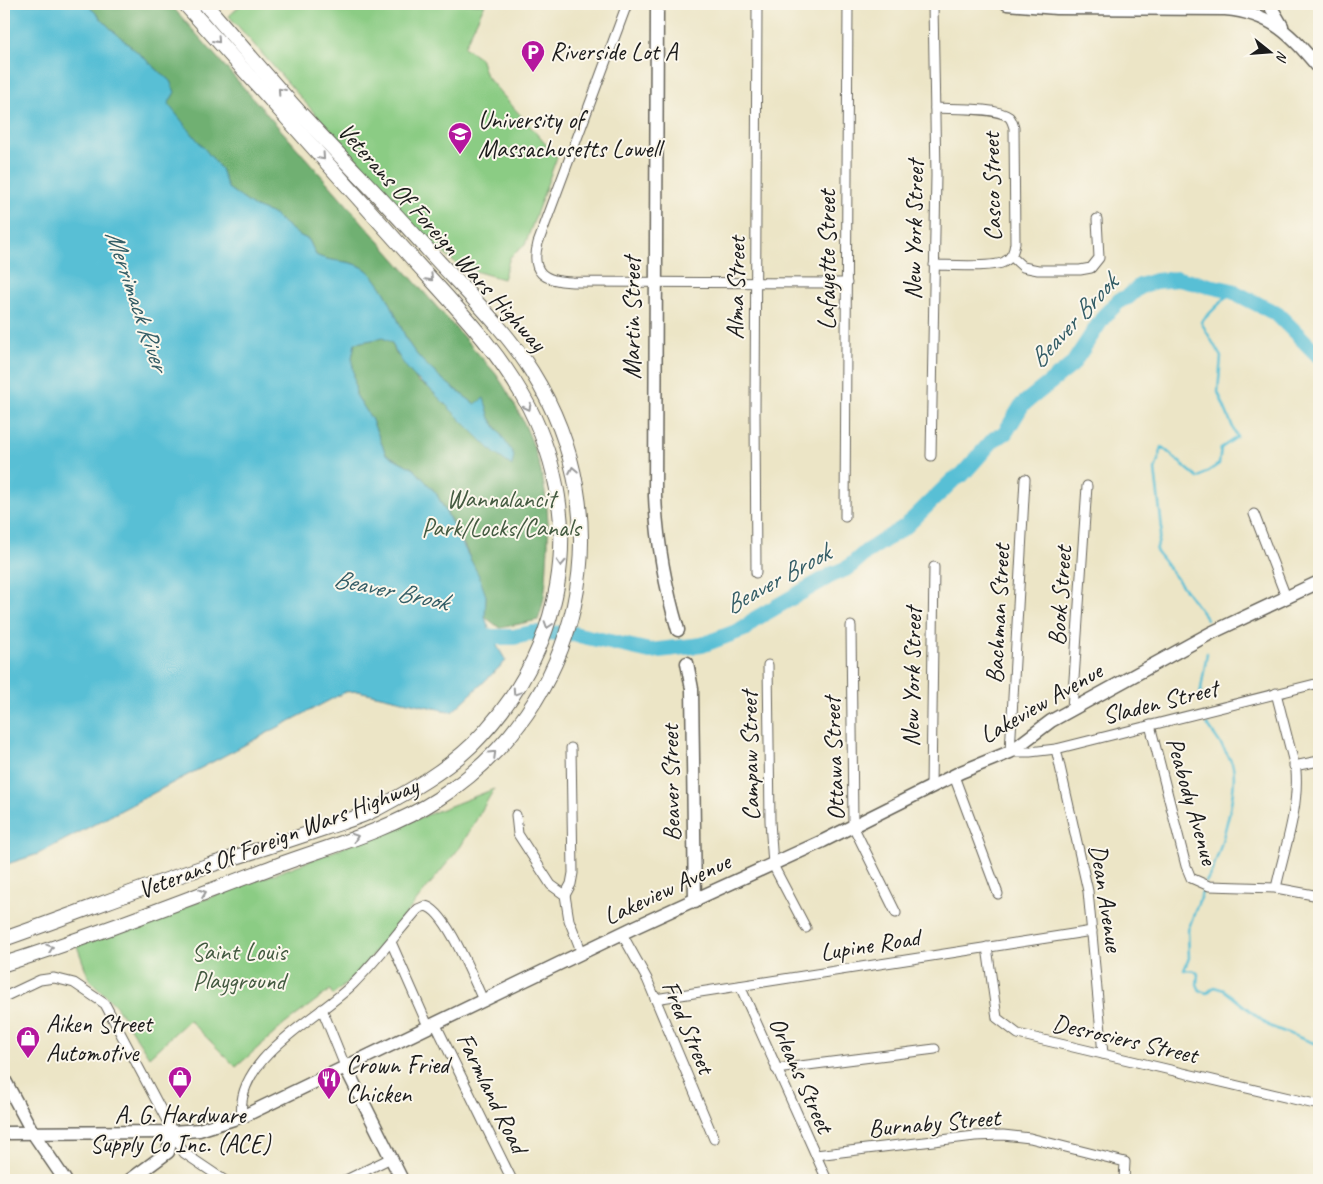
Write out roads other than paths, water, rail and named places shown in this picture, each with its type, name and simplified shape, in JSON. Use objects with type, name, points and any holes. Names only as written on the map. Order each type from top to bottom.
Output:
[{"type":"main road","name":"Veterans Of Foreign Wars Highway","points":[[4,939],[209,866],[374,811],[442,768],[471,746],[508,703],[540,649],[555,600],[561,567],[561,520],[555,478],[549,453],[518,387],[455,304],[415,262],[185,4]]},
{"type":"main road","name":"Veterans Of Foreign Wars Highway","points":[[4,964],[332,845],[402,818],[437,800],[466,779],[500,747],[539,696],[561,650],[575,606],[581,550],[580,515],[575,481],[561,428],[534,374],[507,339],[461,286],[372,186],[313,128],[205,4]]},
{"type":"main road","name":"Martin Street","points":[[657,4],[655,281],[657,528],[664,575],[678,630]]},
{"type":"main road","points":[[1007,4],[1056,8],[1092,6],[1232,6],[1258,16],[1287,32]]},
{"type":"main road","points":[[1269,4],[1276,18],[1319,68]]},
{"type":"main road","name":"Lakeview Avenue","points":[[4,1133],[172,1132],[200,1130],[242,1116],[582,952],[695,902],[954,776],[1010,752],[1051,721],[1072,709],[1211,633],[1319,582]]},
{"type":"main road","name":"Beaver Street","points":[[687,664],[692,689],[695,902]]},
{"type":"main road","points":[[345,1066],[402,1180]]},
{"type":"main road","points":[[4,1079],[33,1133],[64,1180]]},
{"type":"main road","points":[[130,1180],[168,1152],[172,1132]]},
{"type":"street","points":[[627,4],[538,243],[535,255],[537,267],[542,275],[558,282],[655,281],[847,284]]},
{"type":"street","name":"Alma Street","points":[[756,574],[757,4]]},
{"type":"street","name":"Lafayette Street","points":[[845,516],[848,4]]},
{"type":"street","name":"New York Street","points":[[931,456],[935,108],[933,4]]},
{"type":"street","name":"Casco Street","points":[[935,108],[992,112],[1010,118],[1014,128],[1015,243],[1011,256]]},
{"type":"street","points":[[934,265],[998,265],[1011,256],[1030,269],[1080,270],[1092,268],[1099,258],[1097,219]]},
{"type":"street","name":"Bachman Street","points":[[1010,752],[1025,479]]},
{"type":"street","name":"Book Street","points":[[1072,709],[1087,486]]},
{"type":"street","points":[[1254,514],[1266,552],[1286,596]]},
{"type":"street","name":"New York Street","points":[[931,787],[934,567]]},
{"type":"street","name":"Ottawa Street","points":[[851,626],[852,826],[896,913]]},
{"type":"street","name":"Campaw Street","points":[[768,665],[770,822],[773,865],[806,928]]},
{"type":"street","name":"Sladen Street","points":[[1010,752],[1056,749],[1319,683]]},
{"type":"street","points":[[1276,693],[1294,766],[1297,792],[1276,888]]},
{"type":"street","name":"Peabody Avenue","points":[[1150,725],[1186,866],[1191,878],[1205,885],[1276,888],[1319,896]]},
{"type":"street","points":[[570,748],[572,873],[571,884],[565,895],[569,920],[582,952]]},
{"type":"street","name":"Dean Avenue","points":[[1056,749],[1086,879],[1102,1054]]},
{"type":"street","points":[[1294,766],[1319,761]]},
{"type":"street","points":[[954,776],[998,894]]},
{"type":"street","points":[[516,815],[518,834],[551,884],[565,895]]},
{"type":"street","points":[[242,1116],[242,1095],[257,1068],[281,1042],[353,984],[418,909],[425,906],[438,911],[450,931],[483,1000]]},
{"type":"street","name":"Lupine Road","points":[[655,999],[1092,930]]},
{"type":"street","name":"Fred Street","points":[[622,934],[655,999],[714,1139]]},
{"type":"street","name":"Farmland Road","points":[[391,942],[431,1024],[512,1180]]},
{"type":"street","name":"Desrosiers Street","points":[[987,946],[997,1018],[1018,1034],[1034,1040],[1319,1105]]},
{"type":"street","points":[[4,997],[40,980],[54,978],[74,983],[105,1004],[132,1050],[184,1153],[224,1180]]},
{"type":"street","name":"Orleans Street","points":[[740,986],[826,1180]]},
{"type":"street","points":[[322,1009],[345,1066]]},
{"type":"street","points":[[776,1069],[935,1049]]},
{"type":"street","name":"Burnaby Street","points":[[816,1155],[975,1136],[1003,1135],[1030,1138],[1125,1162],[1124,1180]]},
{"type":"street","points":[[346,1180],[391,1158]]},
{"type":"water","name":"Merrimack River","points":[[4,4],[87,4],[110,28],[170,81],[175,92],[168,104],[221,169],[228,188],[253,206],[273,214],[297,234],[309,240],[316,255],[357,265],[369,272],[386,295],[406,338],[418,356],[436,374],[475,404],[484,398],[490,418],[514,455],[512,466],[494,453],[428,387],[412,374],[394,349],[392,343],[383,338],[355,343],[352,358],[356,395],[371,418],[386,454],[414,469],[436,493],[479,576],[486,596],[485,617],[492,637],[506,661],[452,712],[358,691],[345,692],[38,854],[4,865]]},
{"type":"waterway","name":"Beaver Brook","points":[[470,633],[492,637],[514,637],[532,633],[574,634],[650,651],[702,645],[744,629],[755,619],[833,574],[848,568],[866,552],[906,526],[953,480],[962,475],[994,439],[1005,433],[1022,405],[1072,365],[1104,316],[1120,300],[1128,297],[1140,286],[1156,281],[1178,279],[1232,291],[1277,314],[1319,356]]},
{"type":"waterway","points":[[1207,619],[1156,551],[1162,528],[1155,470],[1162,447],[1198,478],[1219,464],[1221,448],[1237,437],[1218,392],[1221,357],[1201,322],[1232,291]]},
{"type":"waterway","points":[[1199,701],[1207,653]]},
{"type":"waterway","points":[[1206,882],[1222,842],[1230,808],[1234,778],[1232,762],[1207,724]]},
{"type":"waterway","points":[[1204,887],[1188,930],[1189,958],[1184,970],[1195,971],[1198,974],[1197,984],[1200,991],[1207,993],[1214,987],[1224,990],[1269,1026],[1319,1045]]},
{"type":"place","name":"Riverside Lot A","points":[[533,73]]},
{"type":"place","name":"University of Massachusetts Lowell","points":[[460,155]]},
{"type":"place","name":"Aiken Street Automotive","points":[[28,1059]]},
{"type":"place","name":"A. G. Hardware Supply Co Inc. (ACE)","points":[[180,1099]]},
{"type":"place","name":"Crown Fried Chicken","points":[[329,1100]]},
{"type":"park label","name":"Wannalancit Park/Locks/Canals","points":[[501,514]]},
{"type":"park label","name":"Saint Louis Playground","points":[[239,966]]}]
